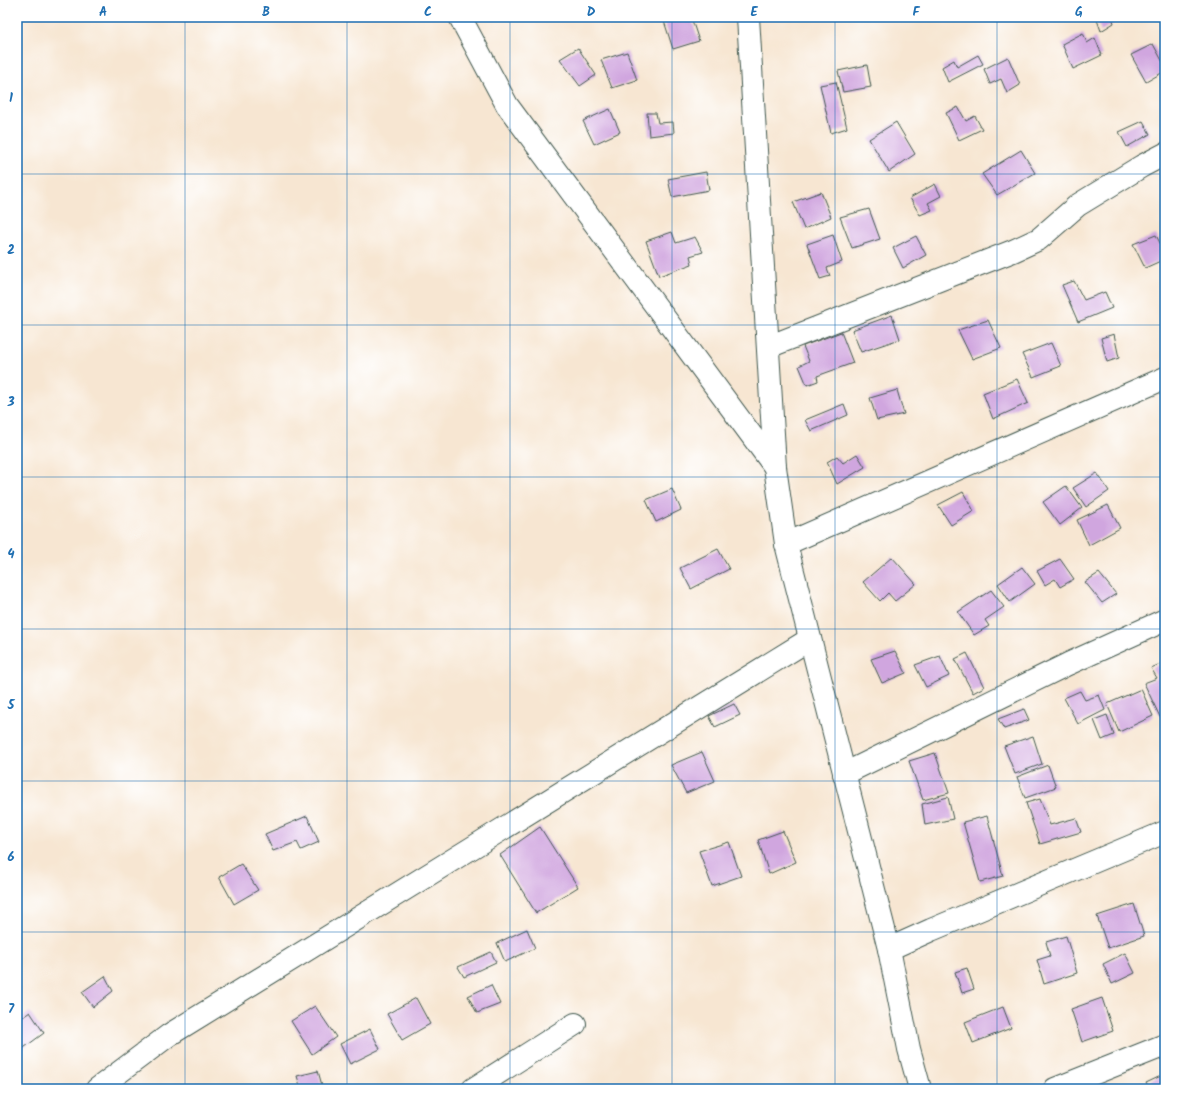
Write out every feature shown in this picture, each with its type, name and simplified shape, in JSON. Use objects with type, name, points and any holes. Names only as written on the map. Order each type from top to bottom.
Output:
[{"type":"street","points":[[460,17],[507,105],[775,467]]},
{"type":"street","points":[[748,17],[775,467],[786,544],[889,949],[909,1049],[920,1089]]},
{"type":"street","points":[[768,347],[1013,251],[1039,239],[1078,205],[1142,166],[1165,154]]},
{"type":"street","points":[[786,544],[1165,378]]},
{"type":"street","points":[[844,774],[1068,664],[1165,620]]},
{"type":"street","points":[[97,1089],[169,1036],[810,639]]},
{"type":"street","points":[[889,949],[1165,832]]},
{"type":"street","points":[[473,1089],[575,1024]]},
{"type":"street","points":[[1055,1089],[1165,1045]]},
{"type":"building","points":[[691,17],[699,41],[673,49],[663,18]]},
{"type":"building","points":[[1096,17],[1112,17],[1114,23],[1101,31]]},
{"type":"building","points":[[1083,33],[1087,43],[1095,38],[1102,55],[1073,69],[1062,44]]},
{"type":"building","points":[[1153,44],[1165,66],[1165,71],[1146,82],[1131,55]]},
{"type":"building","points":[[578,48],[596,75],[580,86],[560,59]]},
{"type":"building","points":[[627,52],[637,80],[612,88],[601,60]]},
{"type":"building","points":[[978,55],[983,64],[948,82],[942,67],[954,60],[957,67]]},
{"type":"building","points":[[1008,57],[1020,85],[1007,93],[1001,79],[990,84],[984,69]]},
{"type":"building","points":[[867,65],[871,87],[843,92],[838,71]]},
{"type":"building","points":[[836,82],[847,128],[831,133],[820,85]]},
{"type":"building","points":[[958,107],[966,121],[975,116],[982,129],[959,140],[946,113]]},
{"type":"building","points":[[610,109],[620,132],[594,144],[583,121]]},
{"type":"building","points":[[647,113],[656,113],[658,123],[673,122],[674,133],[649,136]]},
{"type":"building","points":[[1143,121],[1150,134],[1127,147],[1119,132]]},
{"type":"building","points":[[896,122],[915,154],[889,172],[869,139]]},
{"type":"building","points":[[1021,150],[1035,173],[997,195],[982,174]]},
{"type":"building","points":[[706,172],[709,190],[672,197],[668,179]]},
{"type":"building","points":[[935,184],[941,196],[928,203],[932,210],[920,215],[910,198]]},
{"type":"building","points":[[821,192],[831,217],[804,229],[793,202]]},
{"type":"building","points":[[869,209],[880,239],[852,248],[840,217]]},
{"type":"building","points":[[672,232],[676,243],[695,237],[703,252],[690,256],[692,264],[659,276],[646,241]]},
{"type":"building","points":[[833,235],[842,262],[827,268],[830,276],[820,279],[807,244]]},
{"type":"building","points":[[1156,235],[1165,253],[1165,259],[1145,268],[1133,244]]},
{"type":"building","points":[[916,236],[926,255],[903,268],[893,248]]},
{"type":"building","points":[[1074,281],[1084,300],[1105,292],[1112,308],[1078,322],[1062,285]]},
{"type":"building","points":[[892,315],[900,339],[861,352],[852,330]]},
{"type":"building","points":[[988,320],[1001,348],[972,359],[958,330]]},
{"type":"building","points":[[841,332],[853,363],[817,376],[818,381],[807,385],[799,366],[809,361],[803,346]]},
{"type":"building","points":[[1114,334],[1119,358],[1107,362],[1101,338]]},
{"type":"building","points":[[1051,343],[1061,366],[1033,377],[1022,354]]},
{"type":"building","points":[[1017,379],[1028,403],[993,419],[983,393]]},
{"type":"building","points":[[897,390],[904,414],[877,420],[870,398]]},
{"type":"building","points":[[844,404],[848,415],[811,431],[805,420]]},
{"type":"building","points":[[857,454],[865,467],[837,484],[827,462],[837,456],[843,463]]},
{"type":"building","points":[[1097,473],[1109,491],[1086,507],[1073,488]]},
{"type":"building","points":[[1066,486],[1082,508],[1060,525],[1043,502]]},
{"type":"building","points":[[672,489],[681,510],[656,522],[646,500]]},
{"type":"building","points":[[963,492],[974,511],[951,525],[938,505]]},
{"type":"building","points":[[1108,505],[1120,528],[1089,545],[1077,520]]},
{"type":"building","points":[[718,549],[729,569],[691,589],[680,568]]},
{"type":"building","points":[[892,557],[916,584],[895,601],[888,593],[880,601],[863,582]]},
{"type":"building","points":[[1060,559],[1074,579],[1060,587],[1055,579],[1045,585],[1037,571]]},
{"type":"building","points":[[1022,567],[1035,584],[1010,602],[998,584]]},
{"type":"building","points":[[1099,573],[1116,594],[1102,603],[1085,582]]},
{"type":"building","points":[[991,590],[1004,607],[985,620],[989,626],[974,635],[958,612]]},
{"type":"building","points":[[895,651],[906,673],[882,683],[871,659]]},
{"type":"building","points":[[967,653],[984,687],[973,693],[955,659]]},
{"type":"building","points":[[940,656],[949,676],[926,687],[915,665]]},
{"type":"building","points":[[1165,662],[1165,714],[1160,717],[1144,683],[1157,678],[1151,668]]},
{"type":"building","points":[[1141,689],[1153,716],[1119,732],[1107,704]]},
{"type":"building","points":[[1080,691],[1085,700],[1099,695],[1105,710],[1078,724],[1064,698]]},
{"type":"building","points":[[734,704],[740,715],[715,727],[709,716]]},
{"type":"building","points":[[1024,709],[1029,720],[1004,729],[998,719]]},
{"type":"building","points":[[1107,715],[1114,735],[1102,740],[1094,720]]},
{"type":"building","points":[[1033,736],[1042,764],[1015,774],[1004,746]]},
{"type":"building","points":[[702,752],[715,781],[686,793],[671,765]]},
{"type":"building","points":[[935,753],[949,793],[923,800],[909,761]]},
{"type":"building","points":[[1048,765],[1056,787],[1025,798],[1017,777]]},
{"type":"building","points":[[948,797],[953,819],[925,825],[922,804]]},
{"type":"building","points":[[1040,799],[1050,825],[1076,818],[1081,832],[1040,844],[1026,803]]},
{"type":"building","points":[[307,816],[319,842],[301,850],[297,842],[273,851],[265,834]]},
{"type":"building","points":[[987,816],[1003,876],[980,882],[963,822]]},
{"type":"building","points":[[540,827],[578,887],[536,913],[500,855]]},
{"type":"building","points":[[783,831],[796,862],[769,874],[758,840]]},
{"type":"building","points":[[729,842],[741,876],[712,886],[699,851]]},
{"type":"building","points":[[241,864],[258,890],[234,904],[219,877]]},
{"type":"building","points":[[1134,904],[1144,936],[1108,948],[1097,916]]},
{"type":"building","points":[[527,929],[535,948],[505,962],[497,943]]},
{"type":"building","points":[[1066,936],[1077,973],[1044,984],[1037,960],[1050,956],[1046,942]]},
{"type":"building","points":[[491,952],[496,962],[464,977],[458,967]]},
{"type":"building","points":[[1125,953],[1135,973],[1112,984],[1103,964]]},
{"type":"building","points":[[967,968],[974,989],[962,993],[955,972]]},
{"type":"building","points":[[105,976],[113,991],[93,1007],[82,992]]},
{"type":"building","points":[[491,985],[500,1004],[477,1013],[468,996]]},
{"type":"building","points":[[416,998],[430,1024],[402,1040],[387,1014]]},
{"type":"building","points":[[1102,998],[1113,1031],[1082,1042],[1071,1009]]},
{"type":"building","points":[[315,1006],[336,1037],[312,1054],[291,1021]]},
{"type":"building","points":[[1003,1007],[1011,1028],[973,1043],[965,1022]]},
{"type":"building","points":[[30,1012],[44,1033],[21,1050],[17,1044],[17,1021]]},
{"type":"building","points":[[370,1029],[380,1049],[350,1064],[340,1044]]},
{"type":"building","points":[[318,1071],[323,1089],[301,1089],[297,1076]]},
{"type":"building","points":[[1165,1074],[1165,1089],[1149,1089],[1146,1083]]}]
